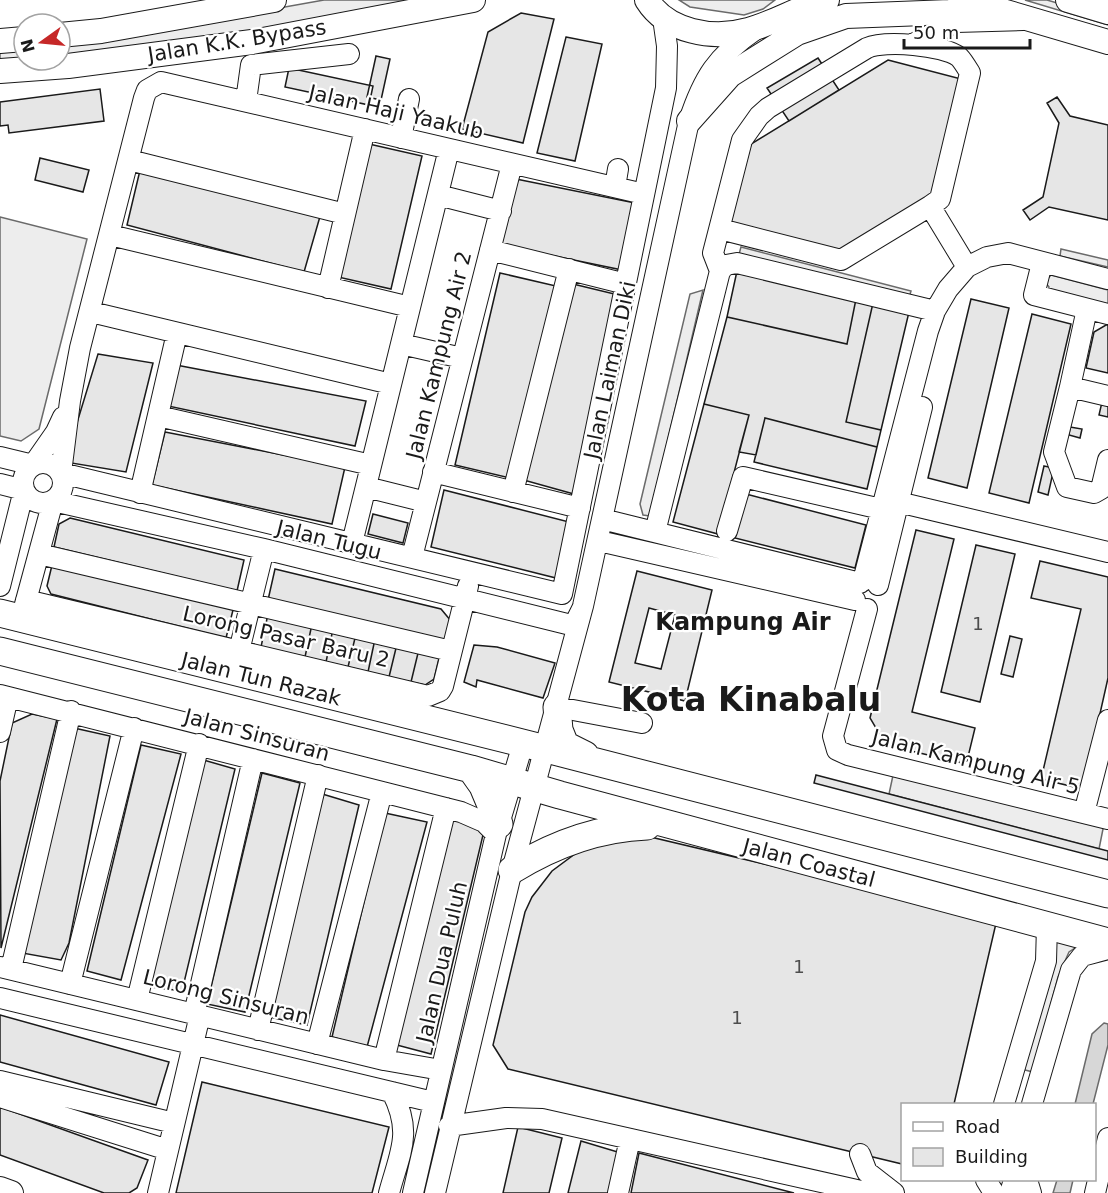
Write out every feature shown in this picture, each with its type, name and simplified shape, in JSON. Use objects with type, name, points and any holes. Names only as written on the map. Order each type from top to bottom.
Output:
[{"type":"highway","points":[[12,612],[5,629],[15,642],[116,679]]},
{"type":"highway","name":"Jalan Tun Razak","points":[[12,612],[534,747]]},
{"type":"highway","name":"Jalan Tun Razak","points":[[0,651],[471,769],[522,784]]},
{"type":"highway","points":[[557,707],[559,730],[565,745],[626,770]]},
{"type":"highway","name":"Jalan Coastal","points":[[534,747],[1108,894]]},
{"type":"highway","points":[[471,769],[483,786],[498,829]]},
{"type":"highway","name":"Jalan Coastal","points":[[522,784],[1108,942]]},
{"type":"highway","points":[[512,870],[563,843],[616,828],[648,826],[707,835]]},
{"type":"main road","name":"Jalan K.K. Bypass","points":[[72,34],[102,31],[274,0]]},
{"type":"main road","name":"Jalan K.K. Bypass","points":[[0,71],[68,66],[252,42],[472,0]]},
{"type":"main road","points":[[647,0],[663,18],[688,30],[727,34],[777,14],[827,0]]},
{"type":"main road","points":[[938,0],[982,4],[1108,42]]},
{"type":"main road","points":[[1068,0],[1108,12]]},
{"type":"main road","points":[[689,121],[730,75],[797,33],[846,16],[950,12],[982,4]]},
{"type":"main road","points":[[0,1189],[11,1193]]},
{"type":"street","name":"Jalan Laiman Diki","points":[[534,747],[557,707],[583,606],[689,121],[700,87],[732,46],[777,14]]},
{"type":"street","name":"Jalan Laiman Diki","points":[[566,580],[666,88],[667,46],[663,18]]},
{"type":"street","points":[[914,44],[956,22],[1029,19]]},
{"type":"street","points":[[655,532],[723,268],[742,140],[759,116],[867,48],[878,44],[914,44],[958,57],[970,73],[935,215],[964,271]]},
{"type":"street","points":[[246,101],[250,66],[349,54]]},
{"type":"street","name":"Jalan Haji Yaakub","points":[[129,160],[147,90],[161,81],[513,164],[616,178],[644,195]]},
{"type":"street","points":[[401,138],[409,99]]},
{"type":"street","points":[[328,288],[365,129]]},
{"type":"street","name":"Jalan Kampung Air 2","points":[[352,543],[449,149]]},
{"type":"street","points":[[12,612],[39,554],[53,501],[63,486],[61,473],[70,401],[80,348],[129,160],[345,214]]},
{"type":"street","name":"Jalan Kampung Air 2","points":[[412,557],[513,164]]},
{"type":"street","points":[[438,195],[501,211]]},
{"type":"street","points":[[728,231],[841,260],[935,215]]},
{"type":"street","points":[[110,235],[410,307]]},
{"type":"street","points":[[490,250],[626,284]]},
{"type":"street","points":[[890,506],[945,314],[964,271],[987,257],[1008,253],[1108,279]]},
{"type":"street","points":[[723,268],[737,263],[935,311]]},
{"type":"street","points":[[1042,263],[1034,295],[1108,314]]},
{"type":"street","points":[[513,492],[568,269]]},
{"type":"street","name":"Jalan Kampung Air 5","points":[[964,271],[942,298],[935,311],[890,506],[864,591],[833,736],[837,750],[848,755],[1108,819]]},
{"type":"street","points":[[1087,309],[1054,452],[1067,487],[1099,493],[1108,460]]},
{"type":"street","points":[[91,312],[391,384]]},
{"type":"street","points":[[140,492],[177,333]]},
{"type":"street","points":[[401,344],[462,358]]},
{"type":"street","points":[[1070,387],[1108,396]]},
{"type":"street","points":[[0,586],[24,490],[23,478],[56,432],[70,401]]},
{"type":"street","points":[[158,416],[371,465]]},
{"type":"street","points":[[0,457],[33,465],[52,464],[61,473]]},
{"type":"street","points":[[433,472],[579,508]]},
{"type":"street","name":"Jalan Tugu","points":[[61,473],[558,594],[562,594],[566,580]]},
{"type":"street","points":[[727,531],[743,477],[1108,552]]},
{"type":"street","points":[[0,484],[24,490],[36,502],[53,501]]},
{"type":"street","points":[[366,487],[426,502]]},
{"type":"street","name":"Jalan Tugu","points":[[53,501],[264,549],[567,624],[575,623],[583,606]]},
{"type":"street","points":[[602,519],[864,591]]},
{"type":"street","points":[[598,541],[864,591]]},
{"type":"street","points":[[239,651],[264,549]]},
{"type":"street","points":[[39,554],[451,651]]},
{"type":"street","name":"Lorong Pasar Baru 2","points":[[12,612],[239,651],[428,696],[440,691],[443,686],[471,572]]},
{"type":"street","points":[[0,732],[4,696]]},
{"type":"street","name":"Jalan Sinsuran","points":[[4,696],[71,711],[446,808],[477,817],[498,829]]},
{"type":"street","points":[[557,707],[642,723]]},
{"type":"street","points":[[5,968],[71,711]]},
{"type":"street","points":[[1083,813],[1108,720]]},
{"type":"street","points":[[70,984],[134,728]]},
{"type":"street","points":[[137,1000],[200,744]]},
{"type":"street","name":"Jalan Dua Puluh","points":[[413,1193],[498,829],[522,784],[534,747]]},
{"type":"street","points":[[158,1193],[193,1045],[197,1015],[253,759]]},
{"type":"street","points":[[258,1030],[318,776]]},
{"type":"street","name":"Jalan Dua Puluh","points":[[435,1193],[449,1126],[512,870],[522,784]]},
{"type":"street","points":[[317,1044],[382,792]]},
{"type":"street","points":[[384,1060],[446,808]]},
{"type":"street","points":[[1004,1103],[1046,961],[1047,926]]},
{"type":"street","points":[[1036,1099],[1071,970],[1082,956],[1108,949]]},
{"type":"street","name":"Lorong Sinsuran","points":[[5,968],[384,1060],[441,1070]]},
{"type":"street","points":[[0,998],[433,1102]]},
{"type":"street","points":[[1010,1103],[1020,1079],[1032,1078],[1036,1099]]},
{"type":"street","points":[[0,1081],[174,1124]]},
{"type":"street","points":[[389,1193],[405,1133],[401,1109],[392,1092]]},
{"type":"street","points":[[0,1097],[168,1150]]},
{"type":"street","points":[[449,1126],[506,1118],[542,1119],[833,1189],[870,1193]]},
{"type":"street","points":[[1095,1193],[1108,1138]]},
{"type":"street","points":[[618,1193],[630,1139]]},
{"type":"street","points":[[860,1154],[867,1172],[894,1193]]},
{"type":"shaded area","points":[[324,0],[434,0],[204,40],[72,56],[72,43]]},
{"type":"shaded area","points":[[679,0],[775,0],[763,9],[744,15],[690,7]]},
{"type":"shaded area","points":[[1025,0],[1047,0],[1108,18],[1108,25]]},
{"type":"shaded area","points":[[12,49],[12,60],[0,61],[0,50]]},
{"type":"shaded area","points":[[0,217],[87,239],[39,429],[21,441],[0,436]]},
{"type":"shaded area","points":[[741,247],[911,291],[908,301],[738,258]]},
{"type":"shaded area","points":[[1061,249],[1108,260],[1108,267],[1060,256]]},
{"type":"shaded area","points":[[1051,275],[1108,290],[1108,305],[1048,291],[1049,287],[1045,282]]},
{"type":"shaded area","points":[[703,290],[650,516],[643,515],[640,504],[690,294]]},
{"type":"shaded area","points":[[895,766],[1105,819],[1099,849],[889,794]]},
{"type":"shaded area","points":[[1053,939],[1081,944],[1069,952],[1058,977],[1033,1072],[1017,1068]]},
{"type":"shaded area","points":[[1104,1023],[1108,1024],[1108,1045],[1093,1103],[1075,1103],[1092,1034]]},
{"type":"shaded area","points":[[1057,1181],[1073,1181],[1070,1193],[1053,1193]]},
{"type":"building","points":[[521,13],[554,19],[523,143],[462,129],[488,32]]},
{"type":"building","points":[[566,37],[602,44],[575,161],[537,153]]},
{"type":"building","points":[[376,56],[390,59],[381,100],[367,97]]},
{"type":"building","points":[[818,58],[839,90],[789,121],[767,88]]},
{"type":"building","points":[[888,60],[965,80],[938,191],[839,251],[730,224],[751,144]]},
{"type":"building","points":[[289,68],[373,86],[369,105],[285,87]]},
{"type":"building","points":[[100,89],[104,121],[9,133],[8,125],[0,126],[0,102]]},
{"type":"building","points":[[1057,97],[1070,116],[1108,125],[1108,220],[1049,207],[1030,220],[1023,210],[1043,197],[1059,123],[1047,103]]},
{"type":"building","points":[[369,144],[422,156],[391,289],[338,277]]},
{"type":"building","points":[[40,158],[89,170],[83,192],[35,180]]},
{"type":"building","points":[[141,166],[321,213],[304,272],[127,225]]},
{"type":"building","points":[[516,179],[650,206],[632,272],[501,245]]},
{"type":"building","points":[[737,271],[856,299],[847,344],[727,317]]},
{"type":"building","points":[[500,273],[556,286],[510,478],[455,465]]},
{"type":"building","points":[[573,284],[631,298],[581,496],[520,479]]},
{"type":"building","points":[[856,299],[873,303],[846,422],[881,430],[877,447],[765,418],[756,455],[739,452],[749,415],[704,404],[727,317],[847,344]]},
{"type":"building","points":[[971,299],[1009,308],[967,488],[928,478]]},
{"type":"building","points":[[873,303],[909,312],[881,430],[846,422]]},
{"type":"building","points":[[1032,314],[1071,324],[1029,503],[989,493]]},
{"type":"building","points":[[1108,325],[1108,373],[1086,368],[1094,332]]},
{"type":"building","points":[[98,354],[153,363],[126,472],[65,462]]},
{"type":"building","points":[[176,365],[366,401],[355,446],[168,406]]},
{"type":"building","points":[[1102,402],[1108,403],[1108,417],[1099,415]]},
{"type":"building","points":[[704,404],[749,415],[718,534],[673,522]]},
{"type":"building","points":[[765,418],[877,447],[867,489],[754,462]]},
{"type":"building","points":[[1070,427],[1082,429],[1080,438],[1069,435]]},
{"type":"building","points":[[165,432],[345,467],[332,524],[152,485]]},
{"type":"building","points":[[1044,466],[1054,468],[1048,495],[1038,492]]},
{"type":"building","points":[[444,490],[573,523],[560,579],[431,547]]},
{"type":"building","points":[[746,494],[866,525],[855,568],[735,538]]},
{"type":"building","points":[[373,514],[408,523],[403,543],[368,534]]},
{"type":"building","points":[[70,518],[244,560],[237,591],[54,547],[59,524]]},
{"type":"building","points":[[916,530],[954,539],[912,712],[975,728],[967,761],[962,763],[886,745],[870,718]]},
{"type":"building","points":[[976,545],[1015,554],[980,702],[941,692]]},
{"type":"building","points":[[53,561],[234,606],[226,638],[51,594],[47,586]]},
{"type":"building","points":[[1040,561],[1108,577],[1108,678],[1083,789],[1045,780],[1042,775],[1081,609],[1031,598]]},
{"type":"building","points":[[275,569],[441,609],[451,621],[445,643],[268,600]]},
{"type":"building","points":[[637,571],[712,590],[685,701],[609,682]],"holes":[[[649,608],[675,615],[661,669],[635,663]]]},
{"type":"building","points":[[268,614],[312,624],[305,657],[261,647]]},
{"type":"building","points":[[312,624],[333,629],[326,662],[305,657]]},
{"type":"building","points":[[333,629],[356,634],[348,667],[326,662]]},
{"type":"building","points":[[356,634],[375,639],[368,672],[348,667]]},
{"type":"building","points":[[1010,636],[1022,639],[1013,677],[1001,674]]},
{"type":"building","points":[[375,639],[397,644],[389,677],[368,672]]},
{"type":"building","points":[[397,644],[419,649],[411,682],[389,677]]},
{"type":"building","points":[[474,645],[497,647],[555,663],[543,698],[477,680],[476,687],[464,682]]},
{"type":"building","points":[[419,649],[440,654],[434,679],[425,685],[411,682]]},
{"type":"building","points":[[32,714],[57,719],[1,948],[0,781],[12,723]]},
{"type":"building","points":[[74,728],[110,736],[69,943],[61,960],[22,953]]},
{"type":"building","points":[[141,745],[181,754],[121,980],[87,971]]},
{"type":"building","points":[[200,759],[235,769],[182,991],[144,986]]},
{"type":"building","points":[[262,773],[300,783],[245,1012],[207,1004]]},
{"type":"building","points":[[816,775],[1108,851],[1108,860],[814,783]]},
{"type":"building","points":[[319,793],[359,805],[307,1025],[269,1017]]},
{"type":"building","points":[[385,813],[427,822],[367,1047],[332,1037]]},
{"type":"building","points":[[452,817],[476,826],[483,835],[431,1054],[393,1044]]},
{"type":"building","points":[[642,835],[997,919],[954,1103],[901,1103],[901,1164],[508,1069],[493,1045],[525,912],[532,897],[552,871],[579,851]]},
{"type":"building","points":[[0,1015],[169,1062],[156,1105],[0,1062]]},
{"type":"building","points":[[202,1082],[389,1127],[372,1193],[176,1193]]},
{"type":"building","points":[[0,1107],[148,1160],[137,1188],[129,1193],[104,1193],[0,1155]]},
{"type":"building","points":[[518,1127],[562,1138],[549,1193],[503,1193]]},
{"type":"building","points":[[581,1141],[621,1153],[612,1193],[568,1193]]},
{"type":"building","points":[[639,1153],[794,1193],[631,1193]]},
{"type":"district","name":"Kampung Air","points":[[743,622]]},
{"type":"district","name":"Kota Kinabalu","points":[[751,699]]}]
